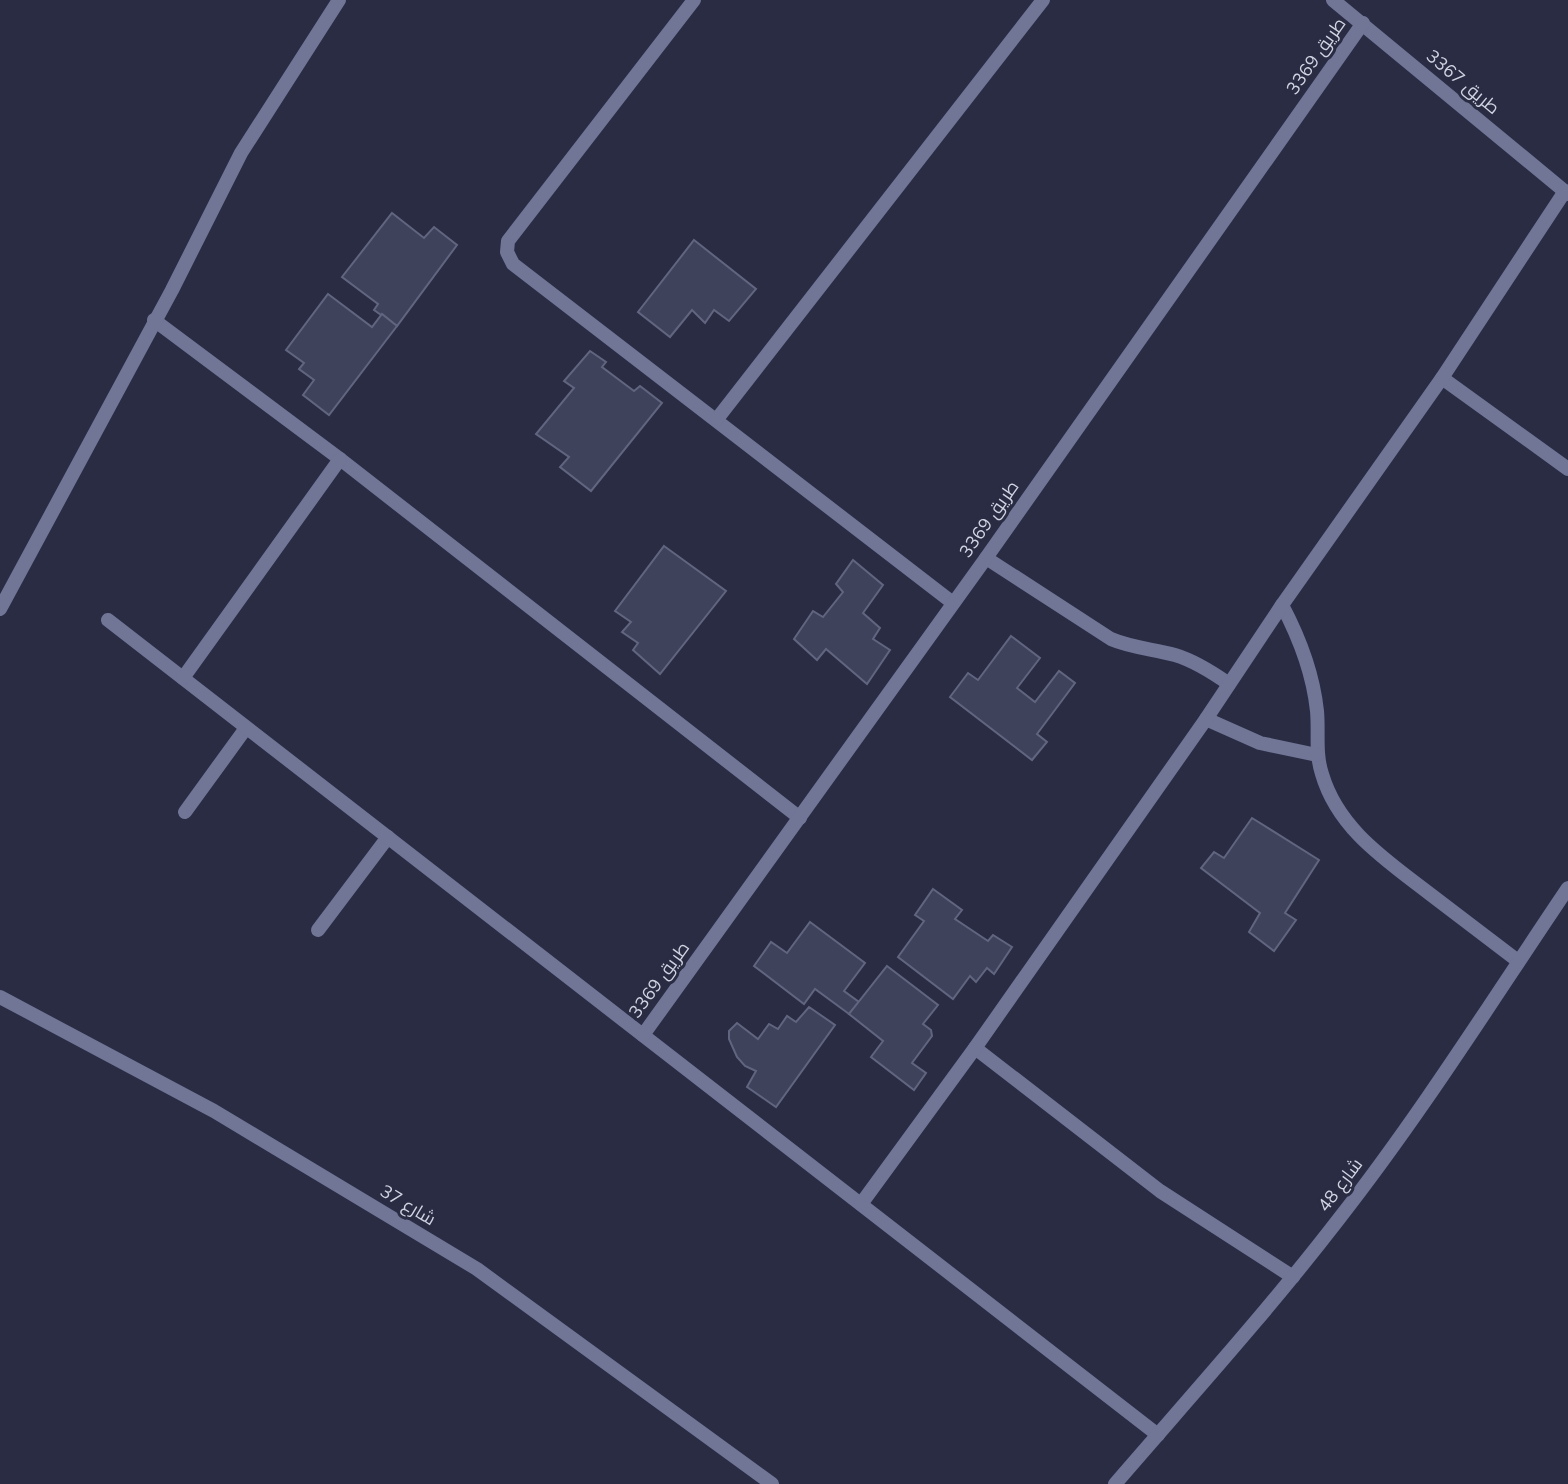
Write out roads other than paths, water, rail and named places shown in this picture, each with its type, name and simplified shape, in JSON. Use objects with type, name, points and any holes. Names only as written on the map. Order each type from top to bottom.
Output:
[{"type":"street","points":[[0,609],[241,153],[339,0]]},
{"type":"street","points":[[694,0],[508,241],[507,252],[513,264],[953,604]]},
{"type":"street","points":[[717,419],[1043,0]]},
{"type":"street","name":"طريق 3367","points":[[1333,0],[1567,193]]},
{"type":"street","name":"طريق 3369","points":[[643,1035],[986,558],[1363,23]]},
{"type":"street","points":[[861,1204],[975,1048],[1206,719],[1567,193]]},
{"type":"street","points":[[154,320],[340,459],[800,818]]},
{"type":"street","points":[[1442,378],[1568,469]]},
{"type":"street","points":[[183,678],[340,459]]},
{"type":"street","points":[[986,558],[1111,639],[1125,645],[1185,659],[1229,684]]},
{"type":"street","points":[[1282,605],[1302,646],[1311,678],[1317,710],[1317,755],[1331,797],[1355,833],[1370,849],[1518,961]]},
{"type":"street","points":[[107,620],[1157,1434]]},
{"type":"street","points":[[1206,719],[1260,743],[1317,755]]},
{"type":"street","points":[[185,812],[246,728]]},
{"type":"street","points":[[318,930],[388,837]]},
{"type":"street","name":"شارع 48","points":[[1115,1484],[1293,1277],[1384,1159],[1568,888]]},
{"type":"street","name":"شارع 37","points":[[0,997],[215,1111],[477,1269],[772,1484]]},
{"type":"street","points":[[975,1048],[1160,1191],[1293,1277]]}]
